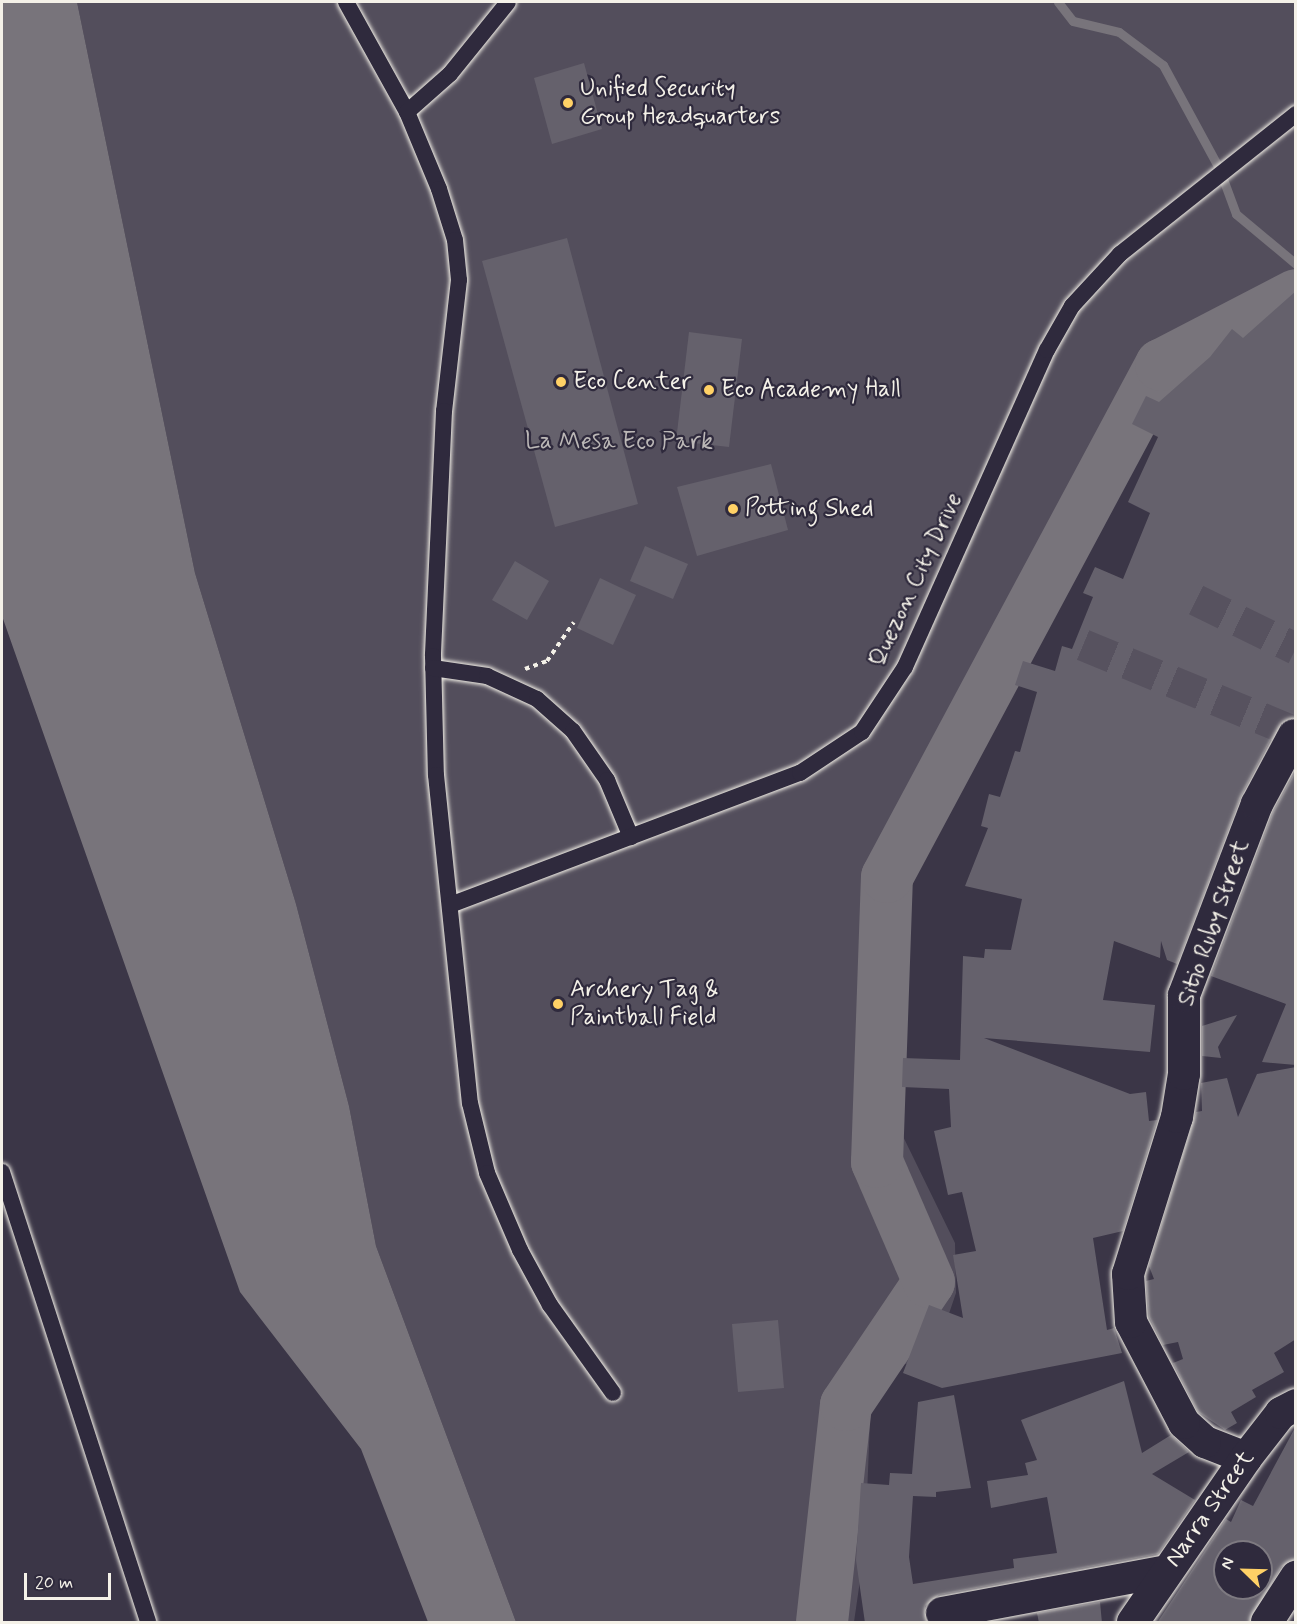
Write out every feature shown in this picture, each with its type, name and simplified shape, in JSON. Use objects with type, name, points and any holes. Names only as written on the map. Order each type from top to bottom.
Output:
[{"type":"street","name":"Sitio Ruby Street","points":[[1246,1458],[1205,1442],[1184,1423],[1131,1322],[1128,1274],[1177,1118],[1184,1074],[1184,995],[1257,804],[1294,735]]},
{"type":"street","name":"Narra Street","points":[[1133,1623],[1166,1571],[1246,1458],[1281,1413],[1296,1405]]},
{"type":"street","points":[[942,1613],[1166,1571]]},
{"type":"street","points":[[1267,1623],[1296,1577]]},
{"type":"lane","points":[[346,2],[407,112],[440,189],[455,240],[459,280],[444,411],[433,668],[436,776],[470,1103],[487,1173],[550,1305],[613,1393]]},
{"type":"lane","points":[[407,112],[450,74],[508,2]]},
{"type":"lane","name":"Quezon City Drive","points":[[450,905],[800,773],[862,732],[905,667],[1055,332],[1089,284],[1189,198],[1296,114]]},
{"type":"lane","points":[[433,668],[487,676],[537,699],[573,731],[606,780],[631,837]]},
{"type":"lane","points":[[2,1172],[148,1623]]},
{"type":"path","points":[[515,668],[526,669],[547,661],[574,622]]},
{"type":"green space","name":"La Mesa Eco Park","points":[[77,2],[1295,2],[1295,295],[1161,365],[887,877],[906,1002],[896,1122],[955,1243],[956,1293],[934,1358],[872,1371],[865,1546],[854,1622],[516,1622],[376,1246],[349,1106],[296,904],[195,573]]},
{"type":"shaded area","points":[[2,2],[77,2],[195,573],[296,904],[349,1106],[376,1246],[516,1622],[428,1622],[361,1449],[240,1292],[2,616]]},
{"type":"building","name":"Unified Security Group Headquarters","points":[[584,63],[602,129],[552,144],[534,78]]},
{"type":"building","name":"Eco Center","points":[[567,238],[638,504],[555,527],[482,261]]},
{"type":"building","points":[[1296,291],[1296,717],[1278,726],[1241,796],[1177,964],[1167,960],[1161,941],[1160,958],[1114,941],[1103,1000],[1155,1005],[1150,1052],[984,1038],[1130,1094],[1146,1092],[1149,1121],[1157,1120],[1123,1231],[1093,1238],[1107,1330],[1114,1328],[1122,1353],[942,1388],[903,1373],[929,1305],[963,1318],[953,1255],[976,1251],[962,1192],[948,1195],[934,1131],[951,1127],[949,1089],[902,1087],[903,1058],[960,1060],[963,956],[984,958],[985,949],[1011,950],[1022,899],[965,886],[988,828],[981,826],[989,794],[1000,797],[1015,751],[1020,752],[1037,692],[1015,685],[1023,661],[1055,671],[1062,646],[1072,649],[1093,597],[1083,593],[1095,567],[1123,579],[1150,513],[1128,502],[1158,437],[1132,424],[1146,396],[1159,402],[1210,357],[1232,329],[1243,338]]},
{"type":"building","name":"Eco Academy Hall","points":[[689,332],[742,339],[729,447],[676,441]]},
{"type":"building","name":"Potting Shed","points":[[771,464],[788,530],[697,556],[677,487]]},
{"type":"building","points":[[645,546],[688,564],[673,599],[630,581]]},
{"type":"building","points":[[515,561],[549,581],[527,620],[492,600]]},
{"type":"building","points":[[600,578],[636,595],[613,645],[577,628]]},
{"type":"building","points":[[1296,770],[1296,1065],[1262,1062],[1286,1004],[1211,976],[1273,812]]},
{"type":"building","points":[[1237,1015],[1218,1047],[1221,1058],[1202,1056],[1202,1026]]},
{"type":"building","points":[[1296,1067],[1296,1339],[1274,1353],[1284,1372],[1252,1390],[1256,1397],[1231,1412],[1237,1423],[1225,1430],[1198,1412],[1173,1363],[1183,1359],[1178,1342],[1163,1345],[1149,1317],[1146,1281],[1154,1279],[1149,1266],[1196,1112],[1202,1111],[1201,1083],[1227,1078],[1238,1117],[1257,1074]]},
{"type":"building","points":[[778,1320],[784,1388],[738,1392],[732,1324]]},
{"type":"building","points":[[1124,1381],[1142,1453],[1171,1435],[1189,1452],[1152,1474],[1195,1500],[1158,1554],[939,1595],[925,1606],[927,1623],[865,1623],[856,1560],[861,1483],[889,1485],[890,1473],[912,1474],[918,1402],[954,1395],[971,1488],[936,1492],[936,1497],[913,1496],[909,1557],[913,1584],[1014,1568],[1013,1559],[1057,1553],[1047,1497],[991,1508],[987,1481],[1028,1475],[1025,1463],[1037,1460],[1021,1420]]},
{"type":"building","points":[[1296,1426],[1296,1559],[1281,1567],[1273,1581],[1273,1540],[1213,1540],[1213,1600],[1262,1600],[1249,1623],[1157,1623],[1226,1519],[1231,1522],[1241,1500],[1253,1506]]},
{"type":"building","points":[[1100,1602],[1102,1623],[1039,1623],[1037,1613]]},
{"type":"waterway","points":[[1058,2],[1073,21],[1119,32],[1163,65],[1219,168],[1236,214],[1296,264]]},
{"type":"waterway","points":[[822,1622],[846,1405],[929,1282],[877,1162],[887,877],[1161,365],[1296,295]]},
{"type":"tunnel","points":[[1196,600],[1296,649]]},
{"type":"tunnel","points":[[1083,645],[1296,733]]},
{"type":"place","name":"Unified Security Group Headquarters","points":[[568,103]]},
{"type":"place","name":"Eco Center","points":[[561,382]]},
{"type":"place","name":"Eco Academy Hall","points":[[709,390]]},
{"type":"place","name":"Potting Shed","points":[[733,509]]},
{"type":"place","name":"Archery Tag & Paintball Field","points":[[558,1004]]}]
